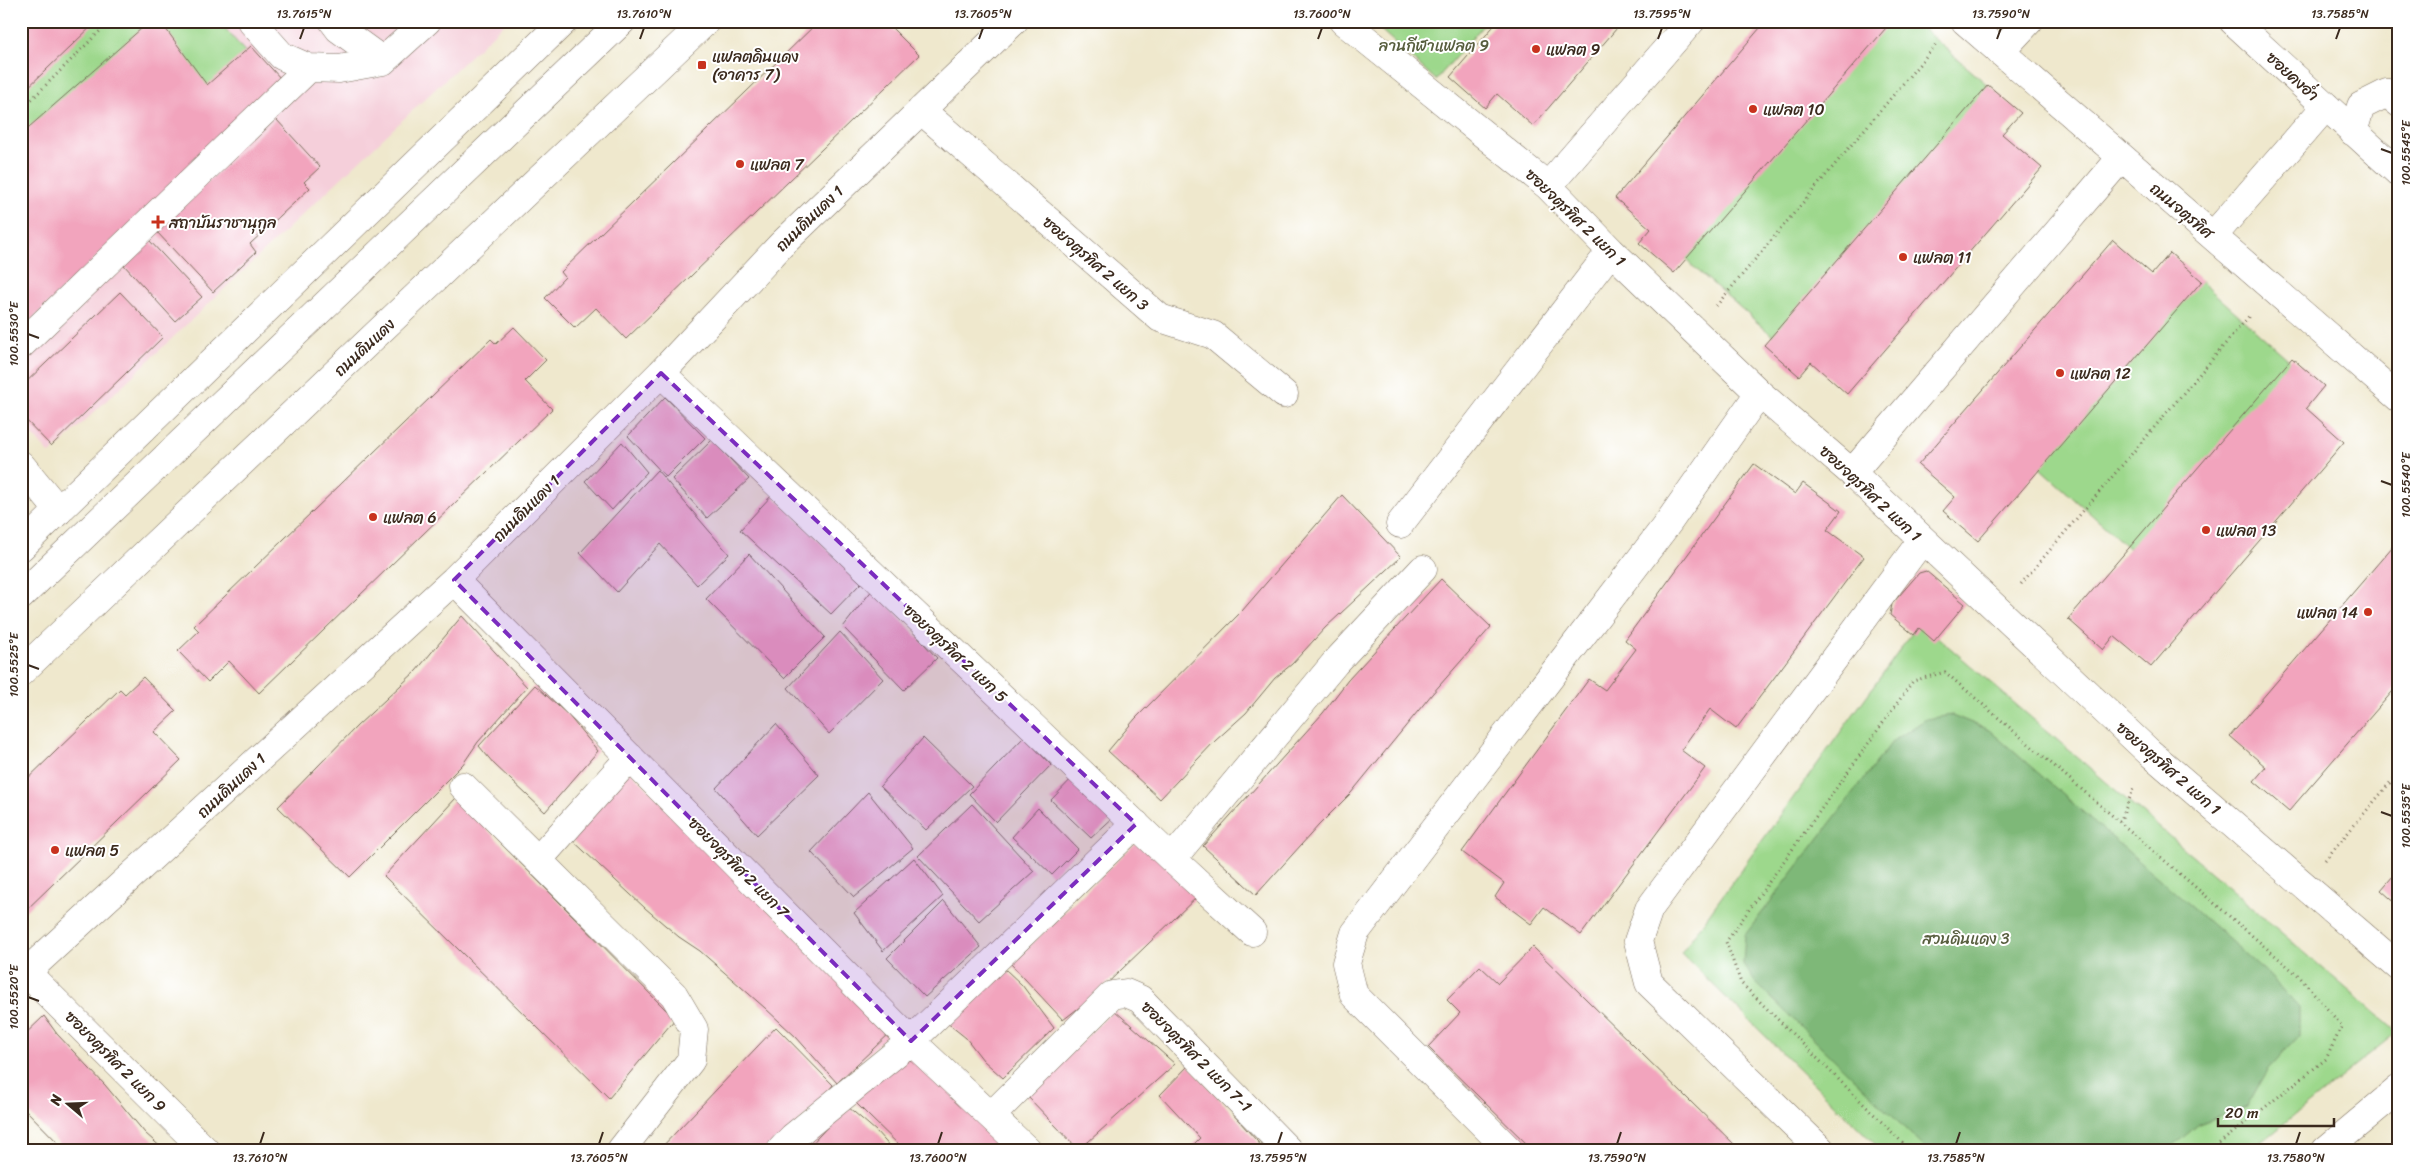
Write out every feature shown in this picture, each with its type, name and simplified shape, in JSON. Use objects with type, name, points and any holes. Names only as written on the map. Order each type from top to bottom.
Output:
[{"type":"street","points":[[252,21],[282,56],[309,68],[339,70],[383,61],[427,21]]},
{"type":"street","points":[[333,21],[339,29],[383,61]]},
{"type":"street","points":[[21,547],[564,21]]},
{"type":"street","points":[[21,596],[622,21]]},
{"type":"street","name":"ถนนดินแดง","points":[[21,672],[706,21]]},
{"type":"street","name":"ถนนดินแดง 1","points":[[24,975],[454,580],[660,373],[781,245],[1014,21]]},
{"type":"street","name":"ซอยจตุรทิศ 2 แยก 1","points":[[1343,21],[1548,186],[1611,252],[1758,393],[1852,473],[2149,752],[2399,967]]},
{"type":"street","points":[[1548,186],[1690,21]]},
{"type":"street","name":"ถนนจตุรทิศ","points":[[1965,21],[2399,398]]},
{"type":"street","points":[[2000,52],[2029,21]]},
{"type":"street","name":"ซอยคงอ่ำ","points":[[2233,21],[2399,173]]},
{"type":"street","points":[[21,345],[309,68]]},
{"type":"street","points":[[2354,132],[2362,106],[2395,91]]},
{"type":"street","points":[[2213,236],[2326,106]]},
{"type":"street","name":"ซอยจตุรทิศ 2 แยก 3","points":[[921,110],[1160,318],[1213,335],[1284,394]]},
{"type":"street","points":[[1852,473],[2121,158]]},
{"type":"street","points":[[1400,524],[1611,252]]},
{"type":"street","name":"ซอยจตุรทิศ 2 แยก 5","points":[[660,373],[1172,859],[1252,932]]},
{"type":"street","points":[[1509,1150],[1354,995],[1346,963],[1355,933],[1668,523],[1758,393]]},
{"type":"street","points":[[21,465],[59,511]]},
{"type":"street","points":[[1820,1150],[1649,983],[1638,941],[1650,909],[1922,540]]},
{"type":"street","points":[[1172,859],[1335,663],[1423,569]]},
{"type":"street","name":"ซอยจตุรทิศ 2 แยก 7","points":[[454,580],[911,1041],[1027,1150]]},
{"type":"street","points":[[538,860],[630,757]]},
{"type":"street","points":[[463,786],[674,995],[694,1030],[691,1060],[621,1150]]},
{"type":"street","points":[[781,1150],[911,1041],[1136,824]]},
{"type":"street","name":"ซอยจตุรทิศ 2 แยก 9","points":[[24,975],[205,1150]]},
{"type":"street","name":"ซอยจตุรทิศ 2 แยก 7-1","points":[[991,1116],[1112,995],[1126,992],[1140,999],[1288,1150]]},
{"type":"street","points":[[2326,1150],[2399,1089]]},
{"type":"path","points":[[21,110],[110,21]]},
{"type":"path","points":[[1694,331],[1938,42]]},
{"type":"path","points":[[1998,611],[2249,316]]},
{"type":"path","points":[[1910,1150],[1741,983],[1726,942],[1913,681],[1945,672],[2299,976],[2342,1026],[2326,1059],[2211,1150]]},
{"type":"path","points":[[2304,885],[2399,772]]},
{"type":"highlighted area","points":[[661,373],[1136,824],[911,1041],[454,580]]},
{"type":"shaded area","name":"สถาบันราชานุกูล","points":[[21,21],[507,21],[50,454],[21,422]]},
{"type":"green space","points":[[21,21],[219,21],[253,61],[51,212],[21,179]]},
{"type":"green space","name":"ลานกีฬาแฟลต 9","points":[[1371,21],[1487,21],[1436,80]]},
{"type":"green space","points":[[1869,21],[1914,21],[1998,94],[1782,344],[1672,248]]},
{"type":"green space","points":[[2195,276],[2298,368],[2134,553],[2031,460]]},
{"type":"green space","name":"สวนดินแดง 3","points":[[1920,622],[2397,1032],[2251,1150],[1881,1150],[1681,953]]},
{"type":"green space","name":"สวนดินแดง 3","points":[[1952,715],[1989,730],[2266,972],[2299,1008],[2299,1036],[2268,1069],[2247,1106],[2199,1124],[2168,1150],[1927,1150],[1755,982],[1743,964],[1745,935],[1892,742],[1926,719]]},
{"type":"building","points":[[21,21],[97,21],[21,94]]},
{"type":"building","points":[[150,21],[160,21],[207,85],[251,46],[281,79],[21,329],[21,134]]},
{"type":"building","name":"แฟลต 7","points":[[819,21],[898,21],[892,28],[919,55],[626,339],[596,308],[575,328],[545,298],[565,277],[561,272]]},
{"type":"building","name":"แฟลต 9","points":[[1498,21],[1623,21],[1533,126],[1497,94],[1485,108],[1450,77]]},
{"type":"building","name":"แฟลต 10","points":[[1766,21],[1892,21],[1674,273],[1639,243],[1651,229],[1615,198]]},
{"type":"building","name":"แฟลต 11","points":[[1988,85],[2021,113],[2002,134],[2042,168],[1847,394],[1811,362],[1799,376],[1764,345]]},
{"type":"building","points":[[276,119],[320,167],[304,182],[310,188],[250,244],[256,252],[213,292],[156,231]]},
{"type":"building","points":[[149,240],[202,297],[175,321],[123,264]]},
{"type":"building","name":"แฟลต 12","points":[[2113,240],[2152,274],[2170,253],[2202,281],[1978,541],[1943,511],[1955,497],[1918,465]]},
{"type":"building","points":[[120,292],[163,337],[51,446],[21,415],[21,387]]},
{"type":"building","name":"แฟลต 6","points":[[514,327],[546,360],[525,381],[552,409],[259,693],[229,661],[208,682],[178,651],[199,631],[194,626],[491,339],[496,344]]},
{"type":"building","name":"แฟลต 13","points":[[2292,358],[2324,386],[2306,408],[2344,442],[2151,667],[2114,636],[2103,650],[2068,619]]},
{"type":"building","points":[[665,397],[705,438],[666,477],[628,436]]},
{"type":"building","points":[[712,440],[749,479],[707,518],[672,479]]},
{"type":"building","points":[[622,442],[647,472],[612,510],[585,481]]},
{"type":"building","points":[[1754,464],[1795,494],[1803,483],[1841,511],[1827,530],[1864,557],[1736,729],[1710,709],[1681,750],[1705,768],[1581,935],[1544,907],[1531,924],[1495,897],[1504,883],[1462,852],[1589,679],[1605,690],[1636,649],[1625,640]]},
{"type":"building","points":[[657,470],[729,554],[697,585],[660,544],[617,592],[580,553]]},
{"type":"building","points":[[772,495],[861,583],[831,614],[740,530]]},
{"type":"building","points":[[1342,495],[1401,557],[1325,628],[1292,664],[1275,678],[1246,713],[1215,741],[1160,799],[1108,751],[1135,719],[1242,611]]},
{"type":"building","name":"แฟลต 14","points":[[2399,539],[2399,684],[2289,811],[2254,781],[2266,767],[2230,736]]},
{"type":"building","points":[[749,554],[825,637],[784,678],[706,599]]},
{"type":"building","points":[[1926,571],[1965,604],[1934,641],[1919,628],[1914,635],[1890,615],[1892,604],[1919,573]]},
{"type":"building","points":[[1441,579],[1491,627],[1432,694],[1351,793],[1319,825],[1256,895],[1203,846],[1323,713],[1348,680]]},
{"type":"building","points":[[873,589],[937,658],[904,690],[843,627]]},
{"type":"building","points":[[462,616],[527,687],[478,742],[463,764],[350,877],[278,807],[357,726],[416,671]]},
{"type":"building","points":[[840,632],[883,679],[829,734],[788,688]]},
{"type":"building","name":"แฟลต 5","points":[[143,677],[176,711],[154,732],[181,760],[21,915],[21,785],[120,689],[125,694]]},
{"type":"building","points":[[535,685],[568,715],[598,751],[545,812],[494,764],[479,746]]},
{"type":"building","points":[[776,724],[819,775],[757,835],[716,788]]},
{"type":"building","points":[[1024,737],[1051,765],[996,822],[969,794]]},
{"type":"building","points":[[923,738],[972,786],[926,830],[880,786]]},
{"type":"building","points":[[627,768],[891,1032],[837,1083],[796,1037],[765,1008],[700,951],[679,937],[645,908],[569,837]]},
{"type":"building","points":[[1077,773],[1118,813],[1091,838],[1051,800]]},
{"type":"building","points":[[868,792],[913,848],[854,897],[811,852]]},
{"type":"building","points":[[456,798],[675,1019],[609,1098],[384,876]]},
{"type":"building","points":[[972,804],[1034,871],[979,921],[918,856]]},
{"type":"building","points":[[1038,808],[1078,849],[1052,875],[1012,837]]},
{"type":"building","points":[[1143,836],[1201,893],[1094,996],[1063,1020],[1011,964]]},
{"type":"building","points":[[914,858],[943,896],[883,951],[854,913]]},
{"type":"building","points":[[2399,869],[2399,906],[2381,890]]},
{"type":"building","points":[[944,901],[981,947],[925,997],[887,958]]},
{"type":"building","points":[[1533,947],[1740,1150],[1533,1150],[1428,1047],[1460,1013],[1447,1000],[1480,966],[1498,983]]},
{"type":"building","points":[[1005,969],[1022,985],[1054,1028],[1003,1078],[983,1060],[966,1038],[946,1022]]},
{"type":"building","points":[[1114,1010],[1175,1064],[1079,1150],[1027,1096]]},
{"type":"building","points":[[44,1016],[57,1034],[105,1085],[145,1133],[164,1150],[65,1150],[21,1105],[21,1038]]},
{"type":"building","points":[[776,1027],[833,1085],[821,1100],[771,1150],[659,1150]]},
{"type":"building","points":[[910,1049],[1011,1150],[904,1150],[853,1100]]},
{"type":"building","points":[[1189,1065],[1265,1150],[1188,1150],[1200,1138],[1160,1095]]},
{"type":"building","points":[[847,1106],[876,1131],[893,1150],[806,1150]]},
{"type":"place","name":"แฟลต 9","points":[[1536,49]]},
{"type":"place","name":"แฟลตดินแดง (อาคาร 7)","points":[[702,65]]},
{"type":"place","name":"แฟลต 10","points":[[1753,109]]},
{"type":"place","name":"แฟลต 7","points":[[740,164]]},
{"type":"place","name":"สถาบันราชานุกูล","points":[[158,222]]},
{"type":"place","name":"แฟลต 11","points":[[1903,257]]},
{"type":"place","name":"แฟลต 12","points":[[2060,373]]},
{"type":"place","name":"แฟลต 6","points":[[373,517]]},
{"type":"place","name":"แฟลต 13","points":[[2206,530]]},
{"type":"place","name":"แฟลต 14","points":[[2368,612]]},
{"type":"place","name":"แฟลต 5","points":[[55,850]]}]
